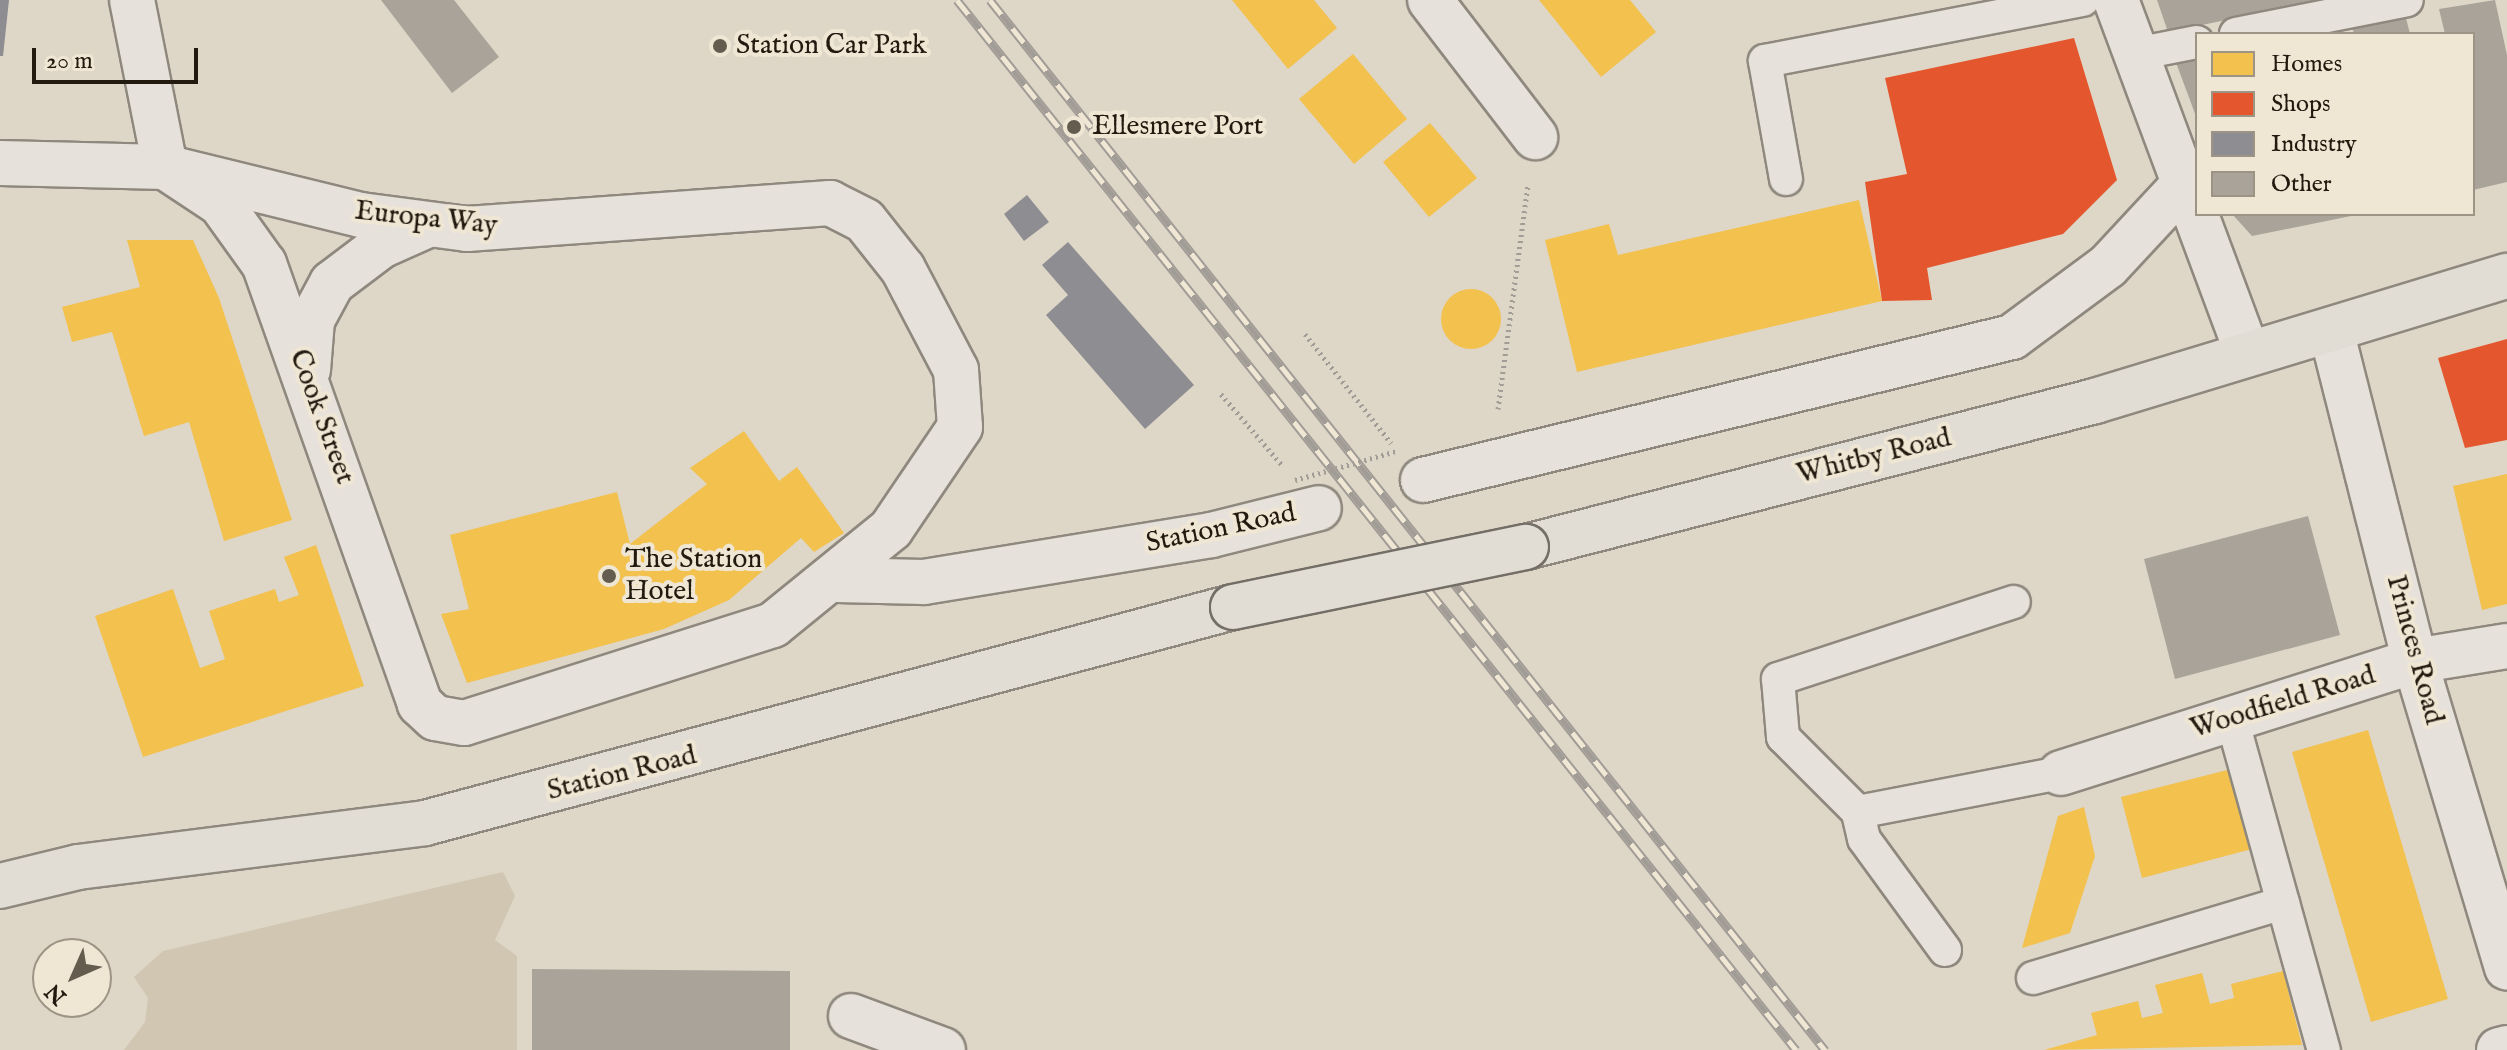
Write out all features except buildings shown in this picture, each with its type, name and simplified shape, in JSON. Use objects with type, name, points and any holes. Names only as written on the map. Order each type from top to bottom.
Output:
[{"type":"main road","name":"Whitby Road","points":[[1233,607],[1526,547],[2095,401],[2247,352],[2331,330],[2507,276]]},
{"type":"main road","name":"Station Road","points":[[0,886],[78,867],[425,823],[1233,607]]},
{"type":"street","points":[[132,0],[165,167]]},
{"type":"street","points":[[1430,0],[1535,137]]},
{"type":"street","points":[[2116,0],[2195,210]]},
{"type":"street","name":"Europa Way","points":[[0,163],[165,167],[428,225],[493,229],[830,203],[848,208],[889,247],[956,370],[960,427],[926,487],[837,580]]},
{"type":"street","name":"Cook Street","points":[[165,167],[221,204],[244,229],[308,376],[420,704],[446,722],[493,714],[725,644],[773,625],[837,580]]},
{"type":"street","points":[[1410,466],[1497,463],[2012,337],[2108,266],[2185,183]]},
{"type":"street","points":[[2197,216],[2247,352]]},
{"type":"street","points":[[308,376],[312,320],[332,283],[381,246],[428,225]]},
{"type":"street","name":"Princes Road","points":[[2331,330],[2415,661],[2507,968]]},
{"type":"street","name":"Station Road","points":[[837,580],[924,582],[1211,535],[1307,494]]},
{"type":"street","name":"Woodfield Road","points":[[2061,773],[2415,661],[2507,646]]},
{"type":"street","points":[[851,1016],[943,1050]]},
{"type":"street","points":[[2499,1050],[2507,1048]]},
{"type":"lane","points":[[1786,179],[1765,61],[2083,0]]},
{"type":"lane","points":[[2246,32],[2407,0]]},
{"type":"lane","points":[[2136,54],[2195,42]]},
{"type":"lane","points":[[1945,950],[1864,839],[1858,812],[1783,737],[1778,679],[2014,602]]},
{"type":"lane","points":[[2232,719],[2324,1050]]},
{"type":"lane","points":[[1858,812],[2061,773]]},
{"type":"lane","points":[[2033,978],[2283,903]]},
{"type":"path","points":[[1497,463],[1497,413],[1535,137]]},
{"type":"path","points":[[1221,394],[1307,494],[1410,466],[1305,334]]},
{"type":"shaded area","points":[[503,872],[515,896],[495,940],[517,956],[517,1050],[124,1050],[145,1022],[148,998],[134,977],[163,951]]},
{"type":"railway","points":[[957,0],[1796,1050]]},
{"type":"railway","points":[[990,0],[1825,1050]]},
{"type":"place","name":"Station Car Park","points":[[720,46]]},
{"type":"place","name":"Ellesmere Port","points":[[1074,127]]},
{"type":"place","name":"The Station Hotel","points":[[609,576]]}]
